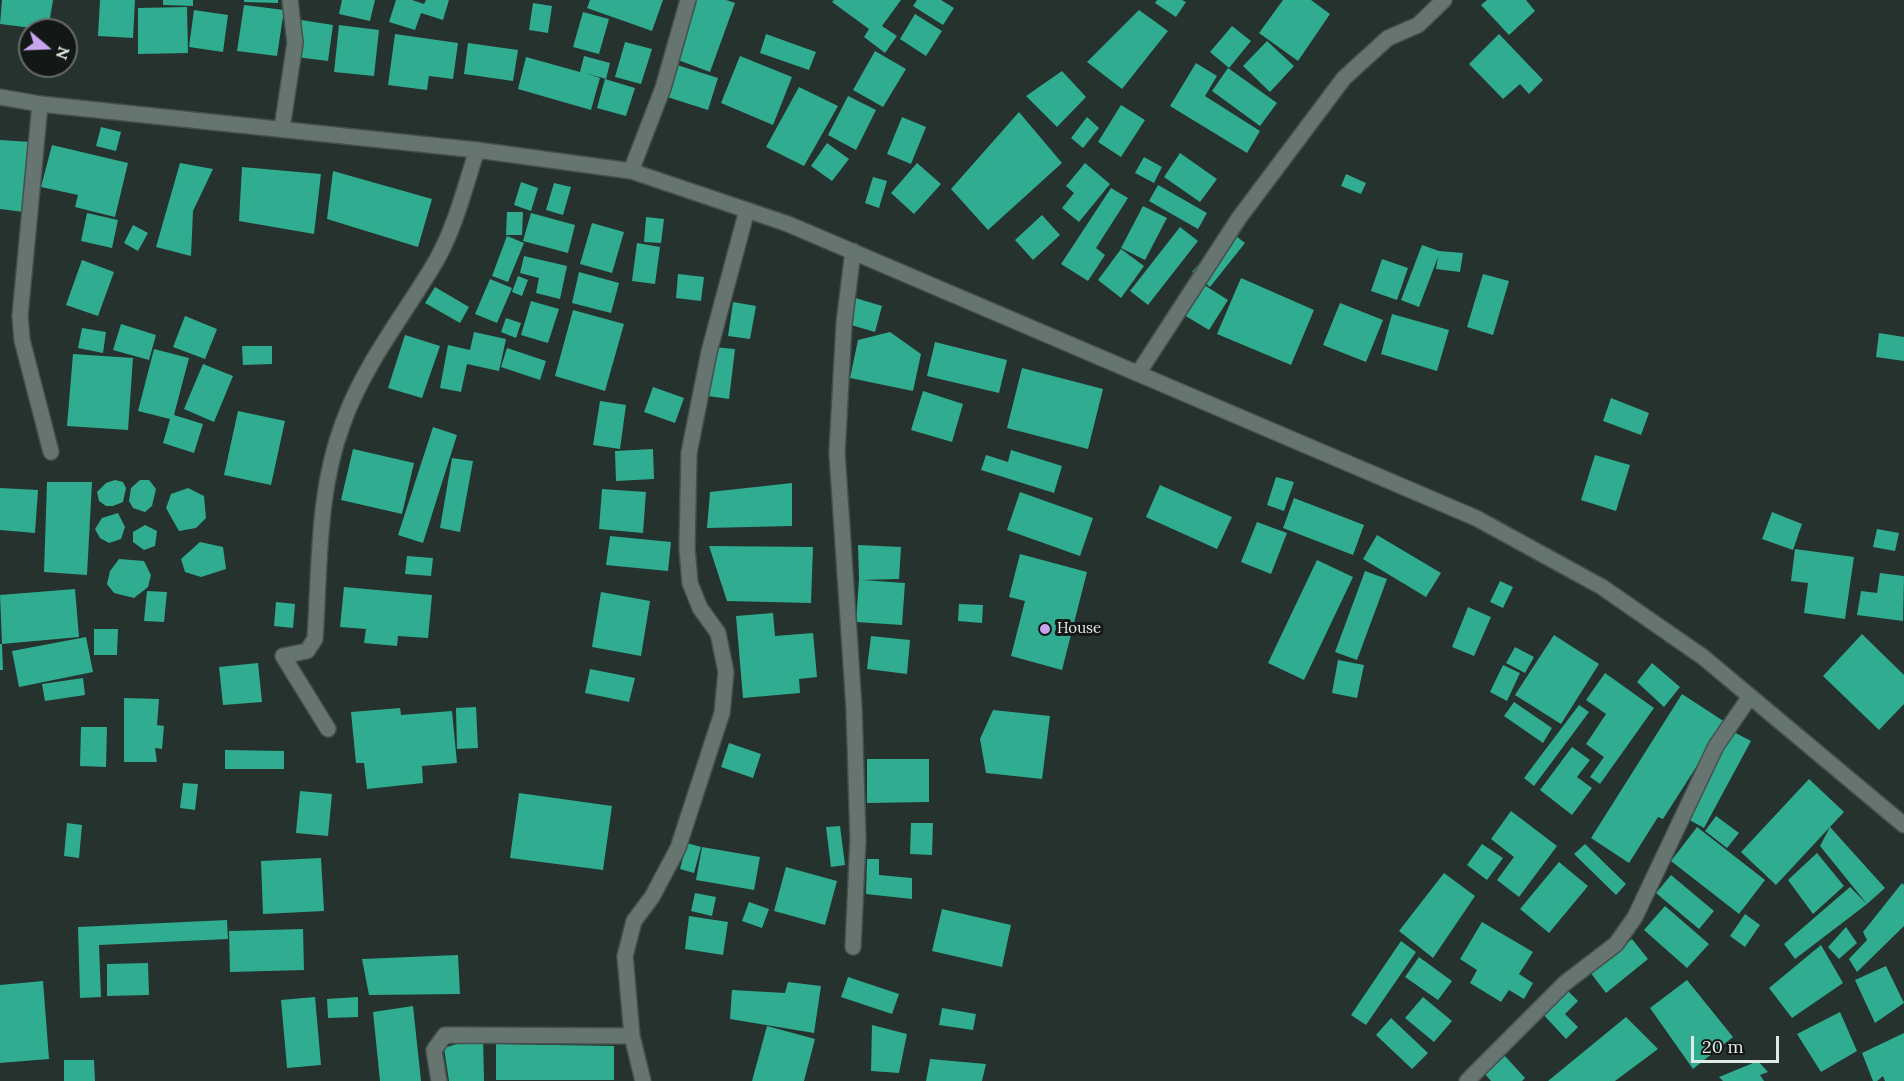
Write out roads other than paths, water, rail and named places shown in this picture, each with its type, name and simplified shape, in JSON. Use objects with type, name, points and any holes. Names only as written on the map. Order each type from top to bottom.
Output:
[{"type":"street","points":[[282,128],[295,43],[290,0]]},
{"type":"street","points":[[631,171],[663,88],[688,0]]},
{"type":"street","points":[[1139,372],[1239,218],[1344,78],[1388,38],[1418,25],[1444,0]]},
{"type":"street","points":[[0,98],[477,150],[631,171],[788,224],[1139,372],[1476,518],[1602,587],[1703,657],[1749,698],[1904,825]]},
{"type":"street","points":[[40,104],[20,316],[22,340],[51,452]]},
{"type":"street","points":[[328,729],[284,656],[307,651],[315,639],[322,504],[331,460],[343,421],[362,381],[436,260],[447,236],[477,150]]},
{"type":"street","points":[[644,1081],[632,1036],[625,956],[634,921],[652,897],[678,848],[722,713],[726,672],[718,633],[700,608],[690,583],[687,548],[689,453],[709,352],[747,210]]},
{"type":"street","points":[[853,251],[844,324],[837,453],[854,708],[858,839],[853,947]]},
{"type":"street","points":[[1467,1081],[1565,983],[1616,944],[1635,917],[1716,746],[1749,698]]},
{"type":"street","points":[[439,1081],[434,1050],[445,1035],[632,1036]]},
{"type":"place","name":"House","points":[[1045,629]]}]
